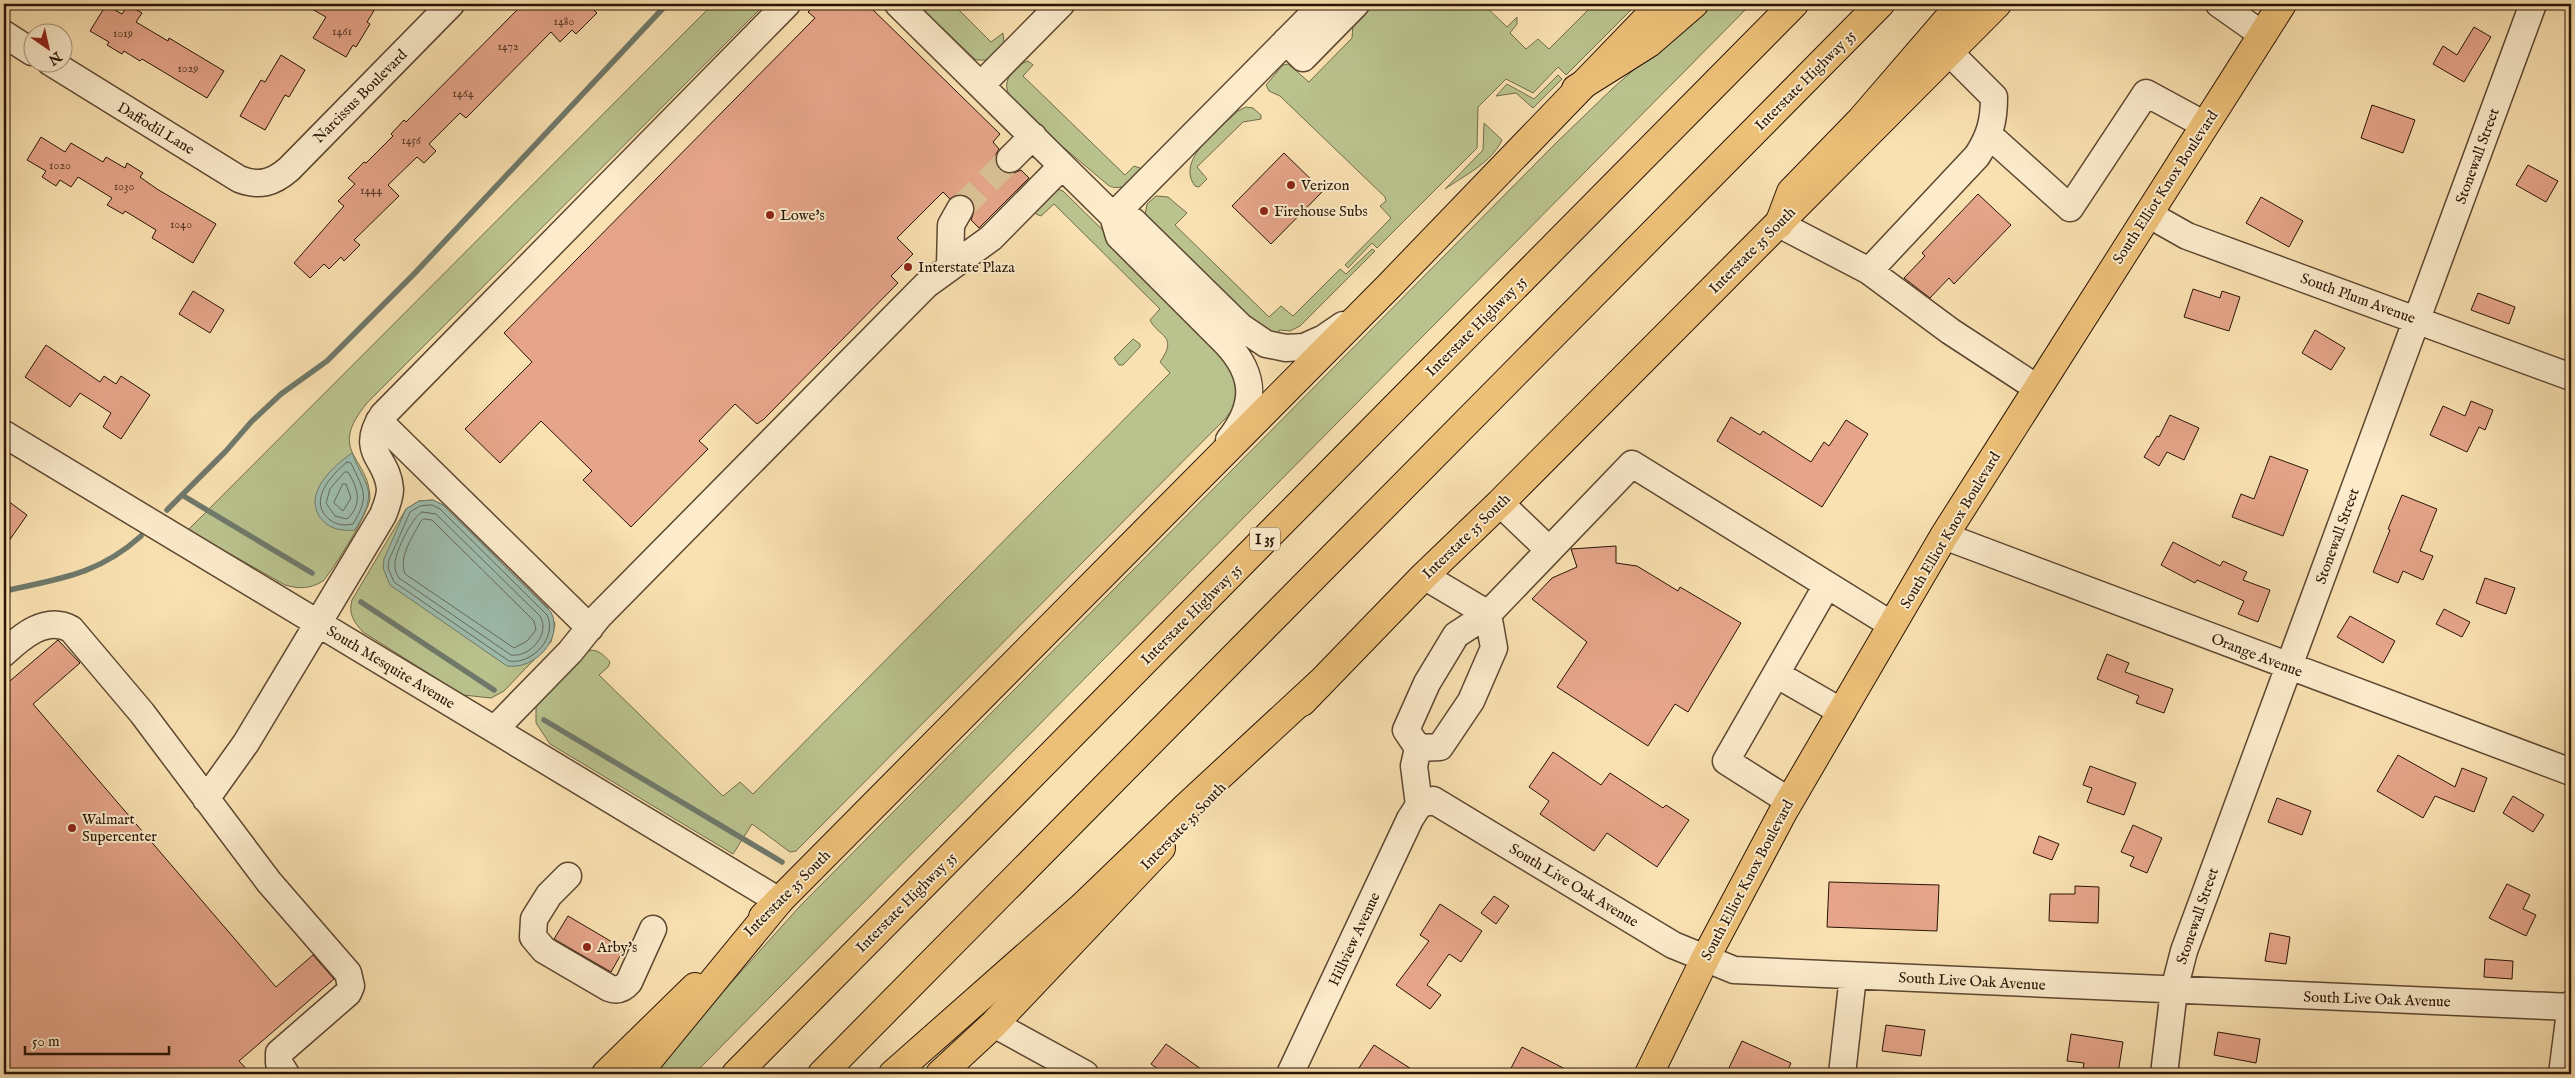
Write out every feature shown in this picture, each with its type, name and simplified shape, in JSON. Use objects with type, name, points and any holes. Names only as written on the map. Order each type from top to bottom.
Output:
[{"type":"main road","name":"Interstate 35 South","points":[[606,1074],[1389,286],[1661,4]]},
{"type":"main road","points":[[1576,90],[1649,43],[1694,4]]},
{"type":"main road","name":"Interstate Highway 35","points":[[736,1074],[1794,4]]},
{"type":"main road","name":"Interstate Highway 35","points":[[822,1074],[1880,4]]},
{"type":"main road","points":[[1778,224],[1791,192],[1861,120],[1961,4]]},
{"type":"main road","name":"Interstate 35 South","points":[[940,1074],[994,1024],[1424,576],[1500,504],[1997,4]]},
{"type":"main road","name":"South Elliot Knox Boulevard","points":[[1649,1074],[1706,957],[1788,801],[1944,536],[2282,4]]},
{"type":"main road","points":[[893,1074],[1081,908],[1186,806],[1320,684]]},
{"type":"main road","points":[[638,1074],[779,901]]},
{"type":"street","name":"Narcissus Boulevard","points":[[265,183],[274,180],[289,169],[451,4]]},
{"type":"street","points":[[206,799],[236,758],[319,624],[387,506],[389,483],[377,457],[373,441],[373,435],[380,421],[787,4]]},
{"type":"street","points":[[898,4],[1113,216],[1133,221],[1241,327],[1255,338],[1271,346],[1296,348],[1314,343],[1350,319],[1389,286]]},
{"type":"street","points":[[981,85],[1061,4]]},
{"type":"street","points":[[1113,216],[1323,4]]},
{"type":"street","points":[[1286,41],[1303,58],[1356,4]]},
{"type":"street","points":[[2218,4],[2262,35]]},
{"type":"street","name":"Stonewall Street","points":[[2164,1074],[2174,990],[2184,951],[2418,319],[2532,4]]},
{"type":"street","points":[[4,34],[22,46]]},
{"type":"street","points":[[1869,271],[1977,156],[1990,136],[1994,118],[1994,98],[1949,52]]},
{"type":"street","name":"Daffodil Lane","points":[[66,72],[239,179],[256,184],[265,183]]},
{"type":"street","points":[[1990,136],[2070,208],[2146,93],[2205,125]]},
{"type":"street","points":[[1010,159],[1032,136]]},
{"type":"street","points":[[495,730],[570,652],[590,628],[926,285],[991,238],[1062,166]]},
{"type":"street","points":[[950,267],[950,225],[960,209]]},
{"type":"street","name":"South Plum Avenue","points":[[2148,214],[2187,236],[2418,319],[2571,377]]},
{"type":"street","points":[[1113,216],[1118,236],[1226,343],[1237,356],[1247,376],[1250,397],[1246,412],[1235,432],[1207,468]]},
{"type":"street","points":[[1778,224],[1869,271],[1950,331],[2037,388]]},
{"type":"street","points":[[380,421],[590,628]]},
{"type":"street","name":"South Mesquite Avenue","points":[[4,434],[779,901]]},
{"type":"street","points":[[1419,805],[1414,766],[1418,748],[1406,730],[1428,683],[1456,635],[1488,614],[1632,464],[1892,625]]},
{"type":"street","points":[[1500,504],[1549,550]]},
{"type":"street","name":"Orange Avenue","points":[[1944,536],[2571,772]]},
{"type":"street","points":[[1418,748],[1440,747],[1471,701],[1494,648],[1488,614],[1424,576]]},
{"type":"street","points":[[1788,801],[1726,761],[1827,585]]},
{"type":"street","points":[[4,653],[34,629],[60,624],[71,629],[142,713],[269,882],[350,977],[352,986],[348,993],[279,1053],[279,1063],[286,1074]]},
{"type":"street","points":[[1776,674],[1842,712]]},
{"type":"street","name":"South Live Oak Avenue","points":[[1419,805],[1433,800],[1673,945],[1734,970],[2571,1006]]},
{"type":"street","name":"Hillview Avenue","points":[[1290,1074],[1410,819],[1419,805]]},
{"type":"street","points":[[568,876],[549,895],[534,919],[533,937],[544,950],[609,988],[616,990],[624,987],[629,982],[653,929]]},
{"type":"street","points":[[1842,1074],[1853,976]]},
{"type":"street","points":[[2562,1074],[2571,1006]]},
{"type":"street","points":[[994,1024],[1084,1074]]},
{"type":"green space","points":[[713,4],[765,4],[367,403],[355,420],[350,433],[350,444],[368,484],[370,498],[358,527],[323,581],[314,586],[304,588],[285,585],[188,530]]},
{"type":"green space","points":[[917,4],[953,4],[991,42],[1003,33],[1004,43],[986,60],[976,60]]},
{"type":"green space","points":[[1371,4],[1483,4],[1507,27],[1517,17],[1517,24],[1510,33],[1526,49],[1538,39],[1549,49],[1594,4],[1637,4],[1566,75],[1558,67],[1533,93],[1506,79],[1478,107],[1477,148],[1377,248],[1372,243],[1348,268],[1345,265],[1391,218],[1380,206],[1386,201],[1385,197],[1280,96],[1269,91],[1266,85],[1283,65],[1288,64],[1309,82],[1352,38],[1353,24]]},
{"type":"green space","points":[[1708,4],[1751,4],[694,1074],[649,1074],[801,905],[1555,144],[1612,89]]},
{"type":"green space","points":[[1028,61],[1033,65],[1023,76],[1125,175],[1134,166],[1140,168],[1139,173],[1132,181],[1117,188],[1108,185],[1063,147],[1009,94],[1007,89],[1008,79],[1018,66]]},
{"type":"green space","points":[[1558,75],[1562,79],[1533,108],[1516,93],[1496,96],[1507,84],[1534,99]]},
{"type":"green space","points":[[1246,107],[1253,108],[1261,115],[1261,119],[1243,122],[1197,167],[1207,179],[1199,187],[1195,186],[1190,176],[1191,165],[1195,155],[1211,136],[1238,111]]},
{"type":"green space","points":[[1484,123],[1502,140],[1484,162],[1445,189],[1483,150]]},
{"type":"green space","points":[[1057,189],[1063,191],[1230,355],[1241,378],[1235,406],[1225,419],[796,851],[790,852],[752,824],[733,854],[550,744],[536,723],[536,705],[588,651],[594,650],[610,662],[608,667],[599,675],[723,796],[740,782],[753,794],[1170,373],[1160,362],[1168,346],[1167,341],[1150,320],[1160,309],[1054,204],[1041,216],[1036,214],[1035,212]]},
{"type":"green space","points":[[1156,196],[1168,197],[1187,213],[1175,225],[1269,317],[1281,306],[1293,316],[1340,269],[1346,274],[1372,249],[1375,251],[1300,326],[1290,331],[1279,330],[1278,335],[1263,331],[1145,215],[1147,204]]},
{"type":"green space","points":[[1133,339],[1140,344],[1140,347],[1123,365],[1119,365],[1114,358]]},
{"type":"green space","points":[[433,500],[443,505],[548,608],[555,624],[551,642],[504,691],[491,698],[463,695],[363,632],[351,614],[352,600],[406,509],[419,501]]},
{"type":"water","points":[[352,453],[366,483],[369,498],[355,530],[342,530],[334,528],[323,521],[317,511],[315,502],[321,483],[336,466]]},
{"type":"water","points":[[433,500],[443,505],[551,612],[554,632],[550,642],[537,658],[517,666],[507,666],[390,585],[383,568],[384,559],[406,509],[419,501]]},
{"type":"building","points":[[303,4],[378,4],[367,22],[370,24],[356,47],[353,45],[346,57],[313,38],[326,17]]},
{"type":"building","points":[[523,4],[587,4],[597,13],[576,34],[572,30],[560,42],[551,32],[466,118],[460,113],[429,144],[436,151],[424,163],[417,157],[388,185],[399,196],[354,240],[360,245],[344,261],[341,257],[329,269],[324,264],[310,278],[294,263],[344,206],[338,201],[355,184],[348,178],[364,162],[366,163],[393,136],[391,134],[404,120],[406,122]]},
{"type":"building","name":"Lowe's","points":[[816,4],[867,4],[1000,134],[993,142],[999,149],[995,156],[999,169],[1007,174],[1021,170],[1029,178],[979,228],[971,220],[975,209],[973,201],[960,194],[950,199],[943,192],[897,238],[913,254],[891,276],[898,283],[764,419],[757,424],[735,404],[699,441],[708,449],[631,527],[583,480],[592,471],[541,421],[500,463],[465,429],[532,362],[504,333],[815,18],[808,12]]},
{"type":"building","points":[[106,5],[122,14],[128,5],[142,13],[136,22],[168,41],[169,38],[224,71],[207,98],[142,59],[140,61],[124,51],[122,54],[107,45],[109,42],[90,31]]},
{"type":"building","points":[[2474,27],[2491,37],[2464,82],[2433,64],[2443,46],[2457,55]]},
{"type":"building","points":[[281,55],[305,70],[289,97],[285,95],[265,130],[240,116],[261,80],[265,82]]},
{"type":"building","points":[[2372,105],[2415,120],[2403,153],[2361,138]]},
{"type":"building","points":[[41,137],[65,152],[71,143],[103,162],[106,157],[125,168],[127,163],[143,173],[140,177],[157,189],[216,224],[193,263],[152,238],[156,230],[125,211],[123,214],[107,205],[112,198],[78,177],[71,187],[60,180],[56,186],[42,177],[46,171],[27,160]]},
{"type":"building","points":[[1284,153],[1323,191],[1271,244],[1232,206]]},
{"type":"building","points":[[2528,165],[2558,181],[2546,202],[2516,185]]},
{"type":"building","points":[[1978,194],[2011,225],[1954,284],[1949,278],[1930,298],[1904,278],[1925,256],[1922,253]]},
{"type":"building","points":[[2261,197],[2303,221],[2289,247],[2246,223]]},
{"type":"building","points":[[2193,289],[2220,298],[2222,291],[2240,297],[2229,331],[2184,317]]},
{"type":"building","points":[[193,291],[224,310],[210,333],[179,314]]},
{"type":"building","points":[[2478,293],[2515,307],[2509,324],[2471,310]]},
{"type":"building","points":[[2315,330],[2345,348],[2331,370],[2302,353]]},
{"type":"building","points":[[46,345],[100,382],[104,376],[116,384],[121,376],[150,395],[121,439],[103,427],[111,413],[80,393],[70,407],[25,377]]},
{"type":"building","points":[[2471,401],[2493,410],[2485,430],[2479,427],[2467,452],[2430,435],[2443,406],[2465,416]]},
{"type":"building","points":[[2170,415],[2199,428],[2184,460],[2167,452],[2159,466],[2144,457],[2157,436],[2159,437]]},
{"type":"building","points":[[1731,417],[1760,435],[1763,431],[1811,462],[1824,442],[1829,446],[1846,420],[1868,434],[1822,507],[1717,441]]},
{"type":"building","points":[[2270,456],[2308,470],[2283,536],[2232,517],[2241,494],[2254,499]]},
{"type":"building","points":[[2402,495],[2437,509],[2420,551],[2433,556],[2423,580],[2403,571],[2398,583],[2373,572]]},
{"type":"building","points":[[4,498],[27,515],[4,548]]},
{"type":"building","points":[[2173,542],[2220,566],[2223,561],[2247,572],[2243,580],[2270,590],[2258,622],[2238,614],[2244,601],[2197,580],[2195,583],[2161,565]]},
{"type":"building","points":[[1616,546],[1616,563],[1637,566],[1678,591],[1680,587],[1741,623],[1688,712],[1675,704],[1648,746],[1557,687],[1587,642],[1532,599],[1552,578],[1577,567],[1571,549]]},
{"type":"building","points":[[2485,578],[2515,588],[2506,614],[2476,603]]},
{"type":"building","points":[[2444,609],[2470,622],[2462,637],[2436,624]]},
{"type":"building","points":[[2350,616],[2395,641],[2383,663],[2337,637]]},
{"type":"building","name":"Walmart Supercenter","points":[[58,640],[80,663],[33,704],[276,987],[313,955],[334,979],[239,1061],[251,1074],[4,1074],[4,686]]},
{"type":"building","points":[[2107,654],[2129,663],[2125,672],[2173,689],[2164,713],[2136,703],[2139,696],[2097,679]]},
{"type":"building","points":[[1553,752],[1601,785],[1610,773],[1663,808],[1666,805],[1689,820],[1657,867],[1607,833],[1594,851],[1540,814],[1549,801],[1529,787]]},
{"type":"building","points":[[2398,755],[2455,787],[2462,768],[2487,778],[2474,812],[2435,796],[2423,818],[2377,791]]},
{"type":"building","points":[[2090,766],[2136,783],[2124,815],[2087,802],[2092,788],[2083,785]]},
{"type":"building","points":[[2513,796],[2544,815],[2533,832],[2503,813]]},
{"type":"building","points":[[2277,798],[2311,811],[2302,835],[2268,822]]},
{"type":"building","points":[[2133,825],[2162,838],[2147,873],[2130,866],[2134,857],[2121,852]]},
{"type":"building","points":[[2039,836],[2059,844],[2052,860],[2033,853]]},
{"type":"building","points":[[1829,882],[1939,885],[1937,931],[1827,927]]},
{"type":"building","points":[[2507,884],[2530,895],[2523,909],[2536,915],[2526,936],[2489,918]]},
{"type":"building","points":[[2075,886],[2099,887],[2098,923],[2049,921],[2050,894],[2075,894]]},
{"type":"building","points":[[1494,896],[1509,906],[1496,924],[1481,913]]},
{"type":"building","points":[[1440,904],[1482,931],[1461,962],[1449,954],[1427,985],[1441,995],[1430,1009],[1396,985],[1429,941],[1420,935]]},
{"type":"building","name":"Arby's","points":[[568,916],[624,949],[611,972],[554,939]]},
{"type":"building","points":[[2270,933],[2290,937],[2286,964],[2265,961]]},
{"type":"building","points":[[2485,959],[2513,961],[2512,979],[2484,977]]},
{"type":"building","points":[[1886,1025],[1925,1030],[1921,1056],[1882,1051]]},
{"type":"building","points":[[2218,1032],[2260,1039],[2256,1063],[2214,1055]]},
{"type":"building","points":[[2071,1034],[2123,1042],[2118,1073],[2083,1068],[2084,1063],[2067,1061]]},
{"type":"building","points":[[1742,1041],[1791,1063],[1786,1074],[1726,1074]]},
{"type":"building","points":[[1166,1044],[1208,1074],[1165,1074],[1151,1064]]},
{"type":"building","points":[[1374,1045],[1419,1074],[1355,1074]]},
{"type":"building","points":[[1522,1047],[1575,1074],[1508,1074]]},
{"type":"waterway","points":[[167,510],[226,451],[252,421],[281,394],[327,361],[414,274],[667,4]]},
{"type":"waterway","points":[[182,495],[312,573]]},
{"type":"waterway","points":[[4,591],[77,574],[109,559],[141,536]]},
{"type":"waterway","points":[[361,602],[494,690]]},
{"type":"waterway","points":[[544,720],[782,862]]},
{"type":"tunnel","points":[[960,209],[1010,159]]},
{"type":"place","name":"Verizon","points":[[1291,185]]},
{"type":"place","name":"Firehouse Subs","points":[[1264,211]]},
{"type":"place","name":"Lowe's","points":[[770,215]]},
{"type":"place","name":"Interstate Plaza","points":[[908,267]]},
{"type":"place","name":"Walmart Supercenter","points":[[72,828]]},
{"type":"place","name":"Arby's","points":[[587,947]]}]
